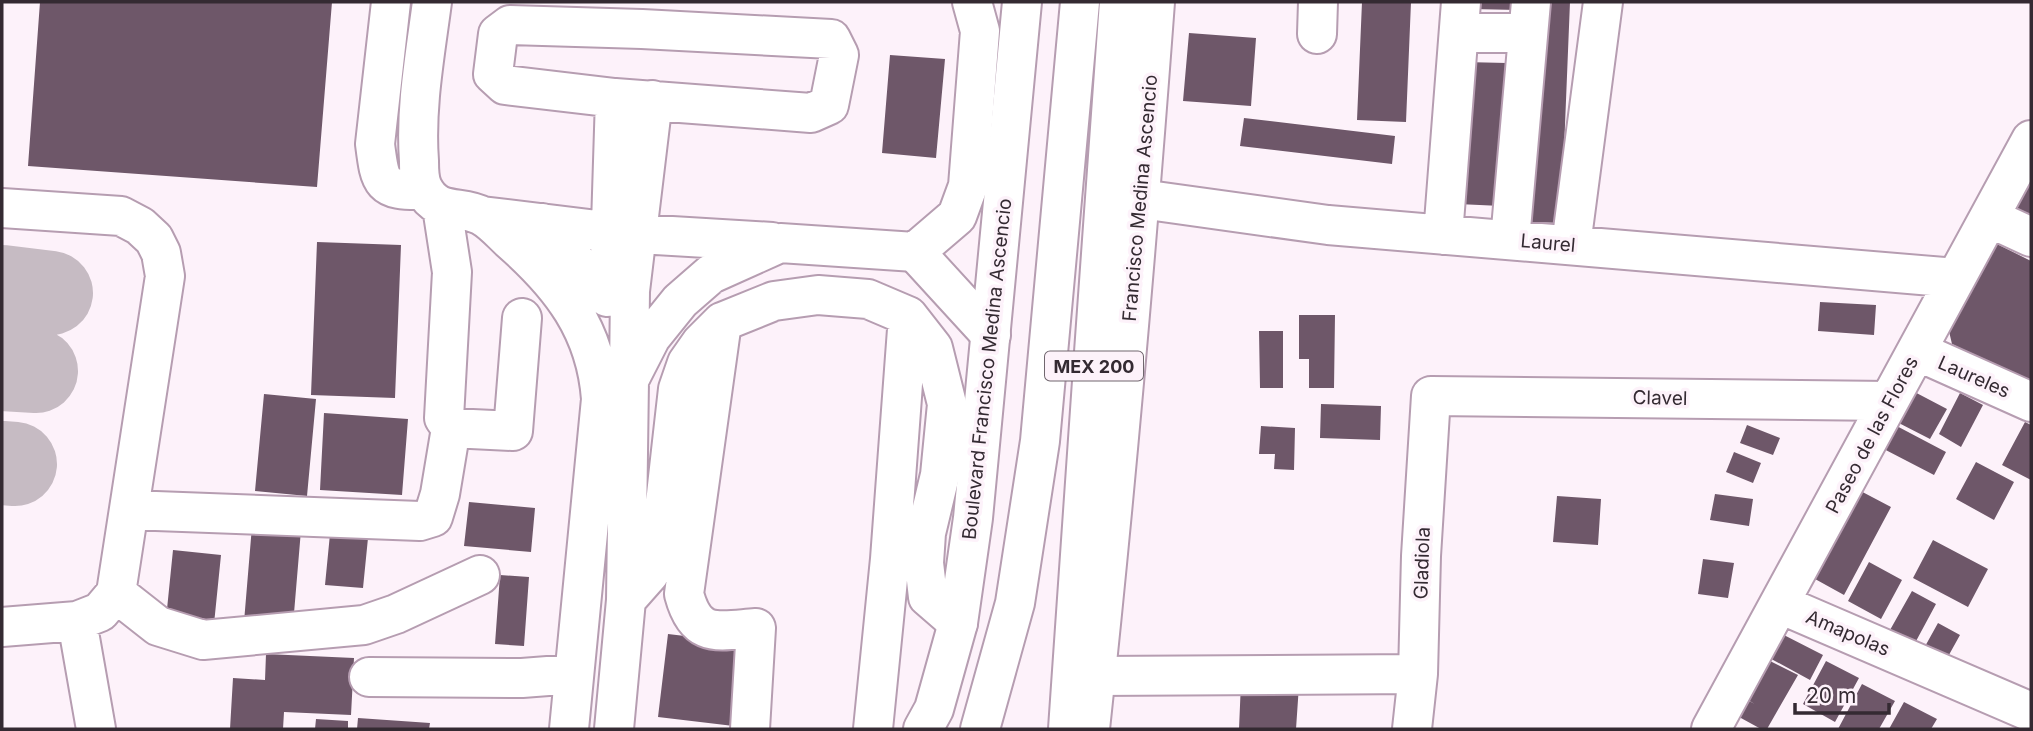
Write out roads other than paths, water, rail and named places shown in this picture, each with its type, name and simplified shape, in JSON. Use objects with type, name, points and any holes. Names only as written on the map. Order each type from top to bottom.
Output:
[{"type":"main road","points":[[391,2],[385,35],[375,144],[378,166],[385,183],[397,191],[433,199],[482,216],[625,233],[915,252],[991,335]]},
{"type":"main road","points":[[129,510],[420,521],[433,517],[440,494],[451,428],[444,418],[452,272],[433,199],[420,182],[417,124],[432,2]]},
{"type":"main road","points":[[915,252],[957,216],[968,186],[980,31],[972,2]]},
{"type":"main road","name":"Boulevard Francisco Medina Ascencio","points":[[923,729],[934,709],[958,623],[973,518],[1022,2]]},
{"type":"main road","name":"MEX 200","points":[[979,729],[1015,603],[1040,441],[1080,2]]},
{"type":"main road","name":"Francisco Medina Ascencio","points":[[1068,729],[1088,470],[1103,198],[1119,2]]},
{"type":"main road","name":"Francisco Medina Ascencio","points":[[1090,729],[1109,549],[1155,2]]},
{"type":"main road","points":[[1571,245],[1603,2]]},
{"type":"main road","points":[[1443,235],[1460,17],[1529,18],[1510,240]]},
{"type":"main road","points":[[510,25],[818,39],[831,40],[839,55],[829,105],[811,113],[653,100],[505,85],[493,74],[498,34],[510,25]]},
{"type":"main road","points":[[614,379],[628,342],[630,291],[615,98]]},
{"type":"main road","points":[[614,729],[626,600],[607,297],[625,233],[653,100]]},
{"type":"main road","name":"Paseo de las Flores","points":[[1712,729],[2031,140]]},
{"type":"main road","name":"Laurel","points":[[1140,199],[1328,225],[1956,278]]},
{"type":"main road","points":[[2,208],[121,216],[141,226],[154,239],[161,253],[165,276],[116,593],[100,612],[77,621],[2,627]]},
{"type":"main road","points":[[482,216],[524,252],[569,302],[614,379]]},
{"type":"main road","points":[[1990,218],[2031,237]]},
{"type":"main road","points":[[542,223],[607,297]]},
{"type":"main road","points":[[569,729],[601,399],[614,379],[694,288],[720,270],[780,243]]},
{"type":"main road","points":[[626,600],[649,574],[661,539],[678,389],[687,363],[701,342],[722,323],[775,301],[818,295],[868,299],[908,316],[933,348],[947,404],[940,475],[926,533],[924,563],[928,597],[958,623]]},
{"type":"main road","points":[[873,729],[890,559],[908,316]]},
{"type":"main road","points":[[451,428],[513,430],[522,318]]},
{"type":"main road","points":[[722,323],[684,594],[689,614],[699,624],[711,630],[755,628],[750,729]]},
{"type":"main road","name":"Laureles","points":[[1917,351],[2031,402]]},
{"type":"main road","name":"Clavel","points":[[1431,396],[1889,401]]},
{"type":"main road","name":"Gladiola","points":[[1412,729],[1418,674],[1421,556],[1431,396]]},
{"type":"main road","points":[[116,593],[158,626],[203,640],[364,625],[396,614],[480,575]]},
{"type":"main road","name":"Amapolas","points":[[1780,604],[2031,712]]},
{"type":"main road","points":[[77,621],[96,729]]},
{"type":"main road","points":[[369,677],[522,678],[574,674]]},
{"type":"main road","points":[[1096,676],[1418,674]]}]
